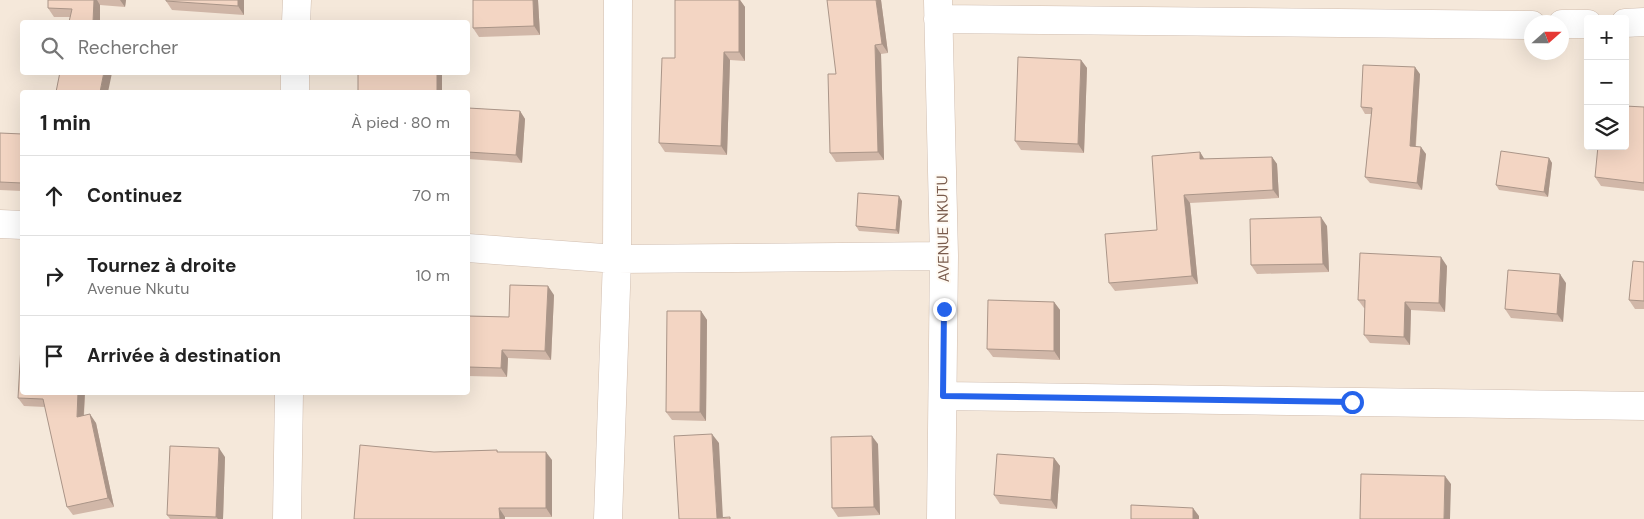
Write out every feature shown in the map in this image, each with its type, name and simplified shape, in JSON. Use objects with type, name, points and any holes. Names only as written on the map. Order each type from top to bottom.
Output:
[{"type":"street","points":[[296,20],[297,0]]},
{"type":"street","points":[[608,519],[616,259],[618,0]]},
{"type":"street","points":[[938,10],[1524,25]]},
{"type":"street","name":"AVENUE NKUTU","points":[[938,10],[944,256],[941,519]]},
{"type":"street","points":[[1629,23],[1644,22]]},
{"type":"street","points":[[1569,24],[1584,24]]},
{"type":"street","points":[[295,75],[295,90]]},
{"type":"street","points":[[0,224],[20,225]]},
{"type":"street","points":[[470,248],[616,259],[944,256]]},
{"type":"street","points":[[287,519],[289,395]]},
{"type":"street","points":[[943,396],[1644,406]]},
{"type":"shaded area","points":[[0,0],[1644,0],[1644,519],[0,519]]},
{"type":"building","points":[[48,0],[94,0],[93,20],[69,20],[72,9],[48,8]]},
{"type":"building","points":[[238,0],[238,6],[166,1]]},
{"type":"building","points":[[473,0],[533,0],[534,26],[473,28]]},
{"type":"building","points":[[675,0],[739,0],[739,52],[724,52],[721,146],[659,143],[662,58],[675,58]]},
{"type":"building","points":[[827,0],[876,0],[882,44],[875,45],[878,152],[830,153],[828,74],[836,74]]},
{"type":"building","points":[[1018,57],[1081,60],[1078,144],[1015,141]]},
{"type":"building","points":[[1363,65],[1415,67],[1410,146],[1421,147],[1417,183],[1365,177],[1372,108],[1361,107]]},
{"type":"building","points":[[59,75],[103,75],[100,90],[56,90]]},
{"type":"building","points":[[358,75],[437,75],[437,90],[358,90]]},
{"type":"building","points":[[1629,106],[1644,107],[1644,183],[1595,177],[1598,150],[1629,150]]},
{"type":"building","points":[[470,108],[520,111],[516,155],[470,152]]},
{"type":"building","points":[[0,133],[20,134],[20,183],[0,182]]},
{"type":"building","points":[[1501,151],[1549,158],[1544,192],[1496,185]]},
{"type":"building","points":[[1200,152],[1200,159],[1272,157],[1273,190],[1184,195],[1192,276],[1109,283],[1105,234],[1157,230],[1152,156]]},
{"type":"building","points":[[858,193],[899,196],[896,230],[856,226]]},
{"type":"building","points":[[1321,217],[1323,264],[1251,265],[1250,219]]},
{"type":"building","points":[[1360,253],[1441,257],[1439,303],[1405,302],[1404,337],[1364,335],[1365,300],[1358,300]]},
{"type":"building","points":[[1633,261],[1644,262],[1644,301],[1629,300]]},
{"type":"building","points":[[1508,270],[1560,274],[1557,314],[1505,309]]},
{"type":"building","points":[[510,285],[548,286],[545,351],[502,350],[501,368],[470,367],[470,316],[509,317]]},
{"type":"building","points":[[988,300],[1054,302],[1054,351],[987,349]]},
{"type":"building","points":[[667,311],[701,311],[700,412],[666,412]]},
{"type":"building","points":[[20,363],[20,395],[78,395],[77,417],[90,414],[108,498],[67,507],[43,399],[18,398]]},
{"type":"building","points":[[712,434],[717,518],[730,517],[730,519],[679,519],[674,436]]},
{"type":"building","points":[[872,436],[874,507],[832,508],[831,437]]},
{"type":"building","points":[[360,445],[434,452],[497,450],[497,452],[546,452],[546,508],[499,508],[500,519],[354,519]]},
{"type":"building","points":[[170,446],[219,448],[216,517],[167,515]]},
{"type":"building","points":[[997,454],[1054,458],[1051,500],[994,495]]},
{"type":"building","points":[[1361,474],[1445,476],[1444,519],[1360,519]]},
{"type":"building","points":[[1131,505],[1193,508],[1193,519],[1131,519]]},
{"type":"route","points":[[944,309],[943,396],[1352,402]]}]
